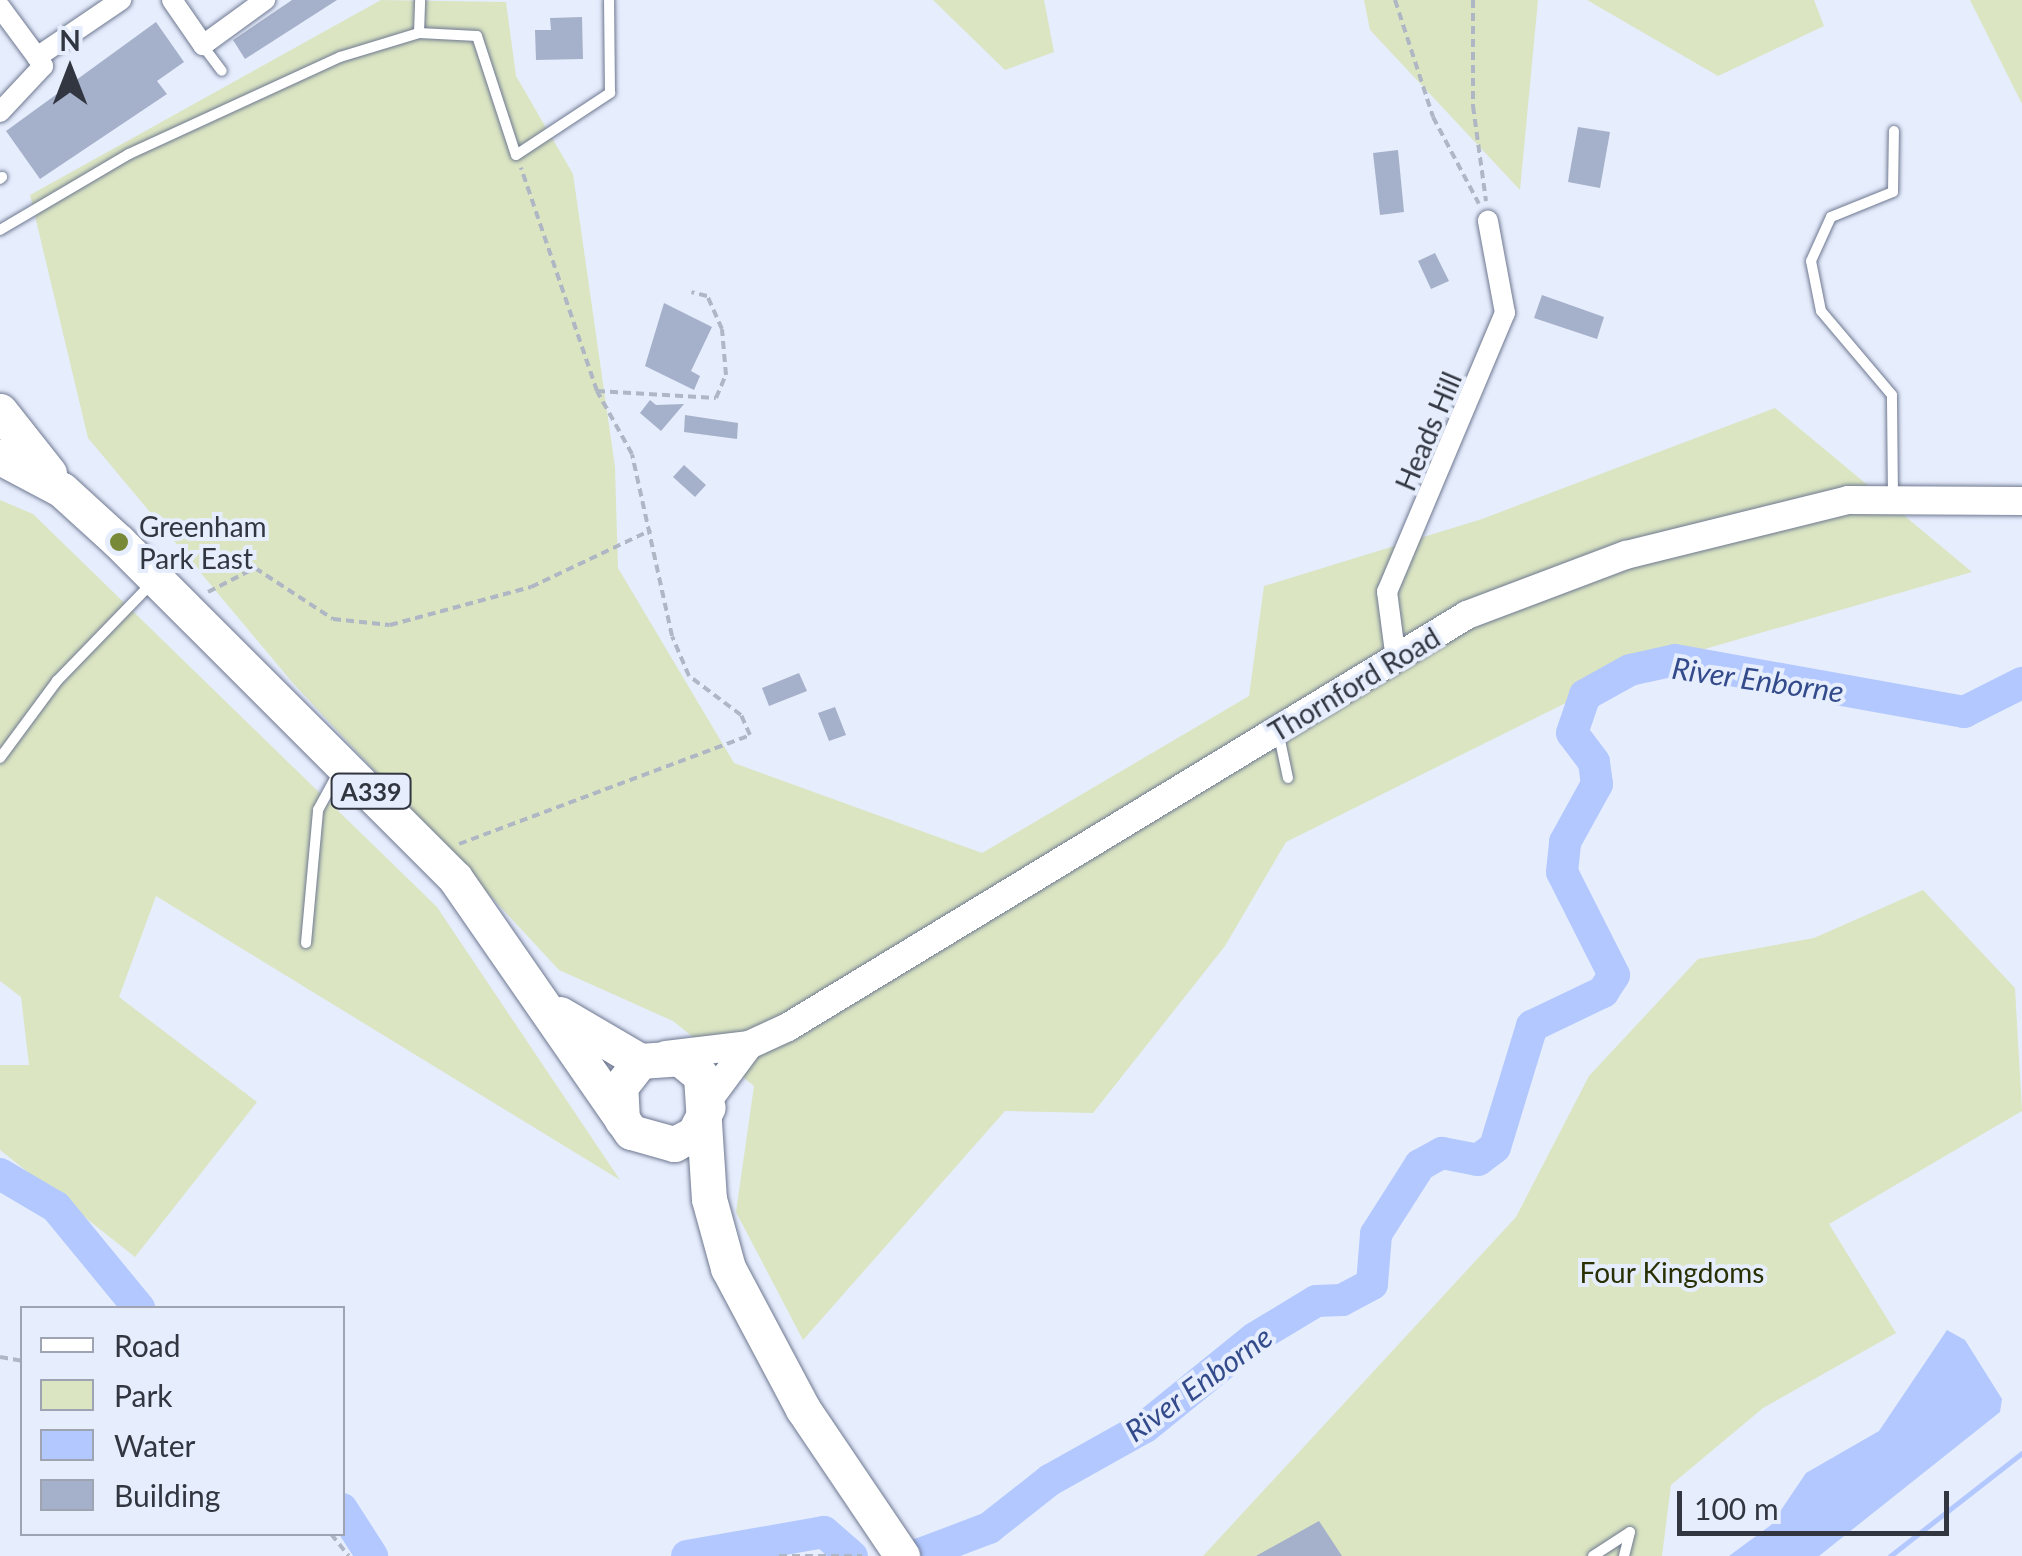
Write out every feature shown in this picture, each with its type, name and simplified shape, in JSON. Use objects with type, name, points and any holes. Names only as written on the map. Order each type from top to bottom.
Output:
[{"type":"highway","name":"A339","points":[[0,411],[62,490],[188,606],[431,854],[535,992],[622,1120]]},
{"type":"highway","name":"A339","points":[[0,457],[62,490]]},
{"type":"highway","name":"A339","points":[[535,992],[652,1058]]},
{"type":"highway","points":[[709,1199],[658,1146],[622,1120],[620,1086],[652,1058],[690,1064],[708,1103],[709,1199],[756,1331],[902,1556]]},
{"type":"highway","points":[[658,1146],[694,1134],[708,1103]]},
{"type":"street","points":[[36,57],[121,0]]},
{"type":"street","points":[[172,0],[203,45],[264,0]]},
{"type":"street","points":[[0,7],[43,66],[0,112]]},
{"type":"street","name":"Heads Hill","points":[[1396,660],[1388,592],[1505,313],[1488,221]]},
{"type":"street","name":"Thornford Road","points":[[652,1058],[749,1045],[1466,616],[1626,555],[1848,500],[2022,501]]},
{"type":"street","name":"Thornford Road","points":[[708,1103],[749,1045]]},
{"type":"lane","points":[[419,34],[420,0]]},
{"type":"lane","points":[[0,230],[146,146],[340,57],[419,34],[477,36],[516,155],[610,93],[609,0]]},
{"type":"lane","points":[[203,45],[222,71]]},
{"type":"lane","points":[[1893,500],[1892,395],[1821,311],[1812,261],[1831,217],[1893,192],[1894,131]]},
{"type":"lane","points":[[0,758],[57,681],[157,578]]},
{"type":"lane","points":[[1278,730],[1288,778]]},
{"type":"lane","points":[[306,944],[318,810],[343,763]]},
{"type":"lane","points":[[1593,1556],[1630,1532],[1624,1556]]},
{"type":"path","points":[[1395,0],[1433,116],[1488,221]]},
{"type":"path","points":[[1473,0],[1473,106],[1488,221]]},
{"type":"path","points":[[431,854],[750,735],[741,715],[689,676],[632,454],[597,391],[516,155]]},
{"type":"path","points":[[597,391],[721,392],[727,355],[716,307],[691,292]]},
{"type":"path","points":[[188,606],[236,570],[255,568],[333,619],[418,621],[531,587],[651,530]]},
{"type":"path","points":[[332,1536],[349,1556]]},
{"type":"path","points":[[779,1556],[862,1556]]},
{"type":"green space","points":[[381,0],[506,2],[516,76],[573,174],[615,467],[618,568],[734,763],[982,853],[1249,696],[1264,586],[1482,519],[1775,408],[1972,572],[1632,670],[1286,842],[1225,946],[1093,1113],[1005,1111],[803,1340],[736,1212],[754,1086],[673,1021],[559,970],[292,682],[88,438],[30,195]]},
{"type":"green space","points":[[933,0],[1044,0],[1054,52],[1005,70]]},
{"type":"green space","points":[[1364,0],[1538,0],[1520,190],[1370,30]]},
{"type":"green space","points":[[1587,0],[1814,0],[1824,26],[1718,76]]},
{"type":"green space","points":[[1970,0],[2022,0],[2022,104]]},
{"type":"green space","points":[[0,500],[33,514],[437,907],[620,1180],[156,896],[119,997],[257,1102],[135,1257],[0,1150],[0,1065],[29,1065],[21,997],[0,981]]},
{"type":"green space","name":"Four Kingdoms","points":[[1923,890],[2015,988],[2022,1111],[1829,1224],[1896,1333],[1763,1408],[1671,1485],[1662,1556],[1203,1556],[1516,1217],[1589,1076],[1698,959],[1814,938]]},
{"type":"water","points":[[1947,1330],[1965,1340],[2002,1399],[2000,1412],[1819,1556],[1729,1556],[1771,1525],[1806,1473],[1879,1431]]},
{"type":"building","points":[[292,0],[337,0],[245,59],[233,40]]},
{"type":"building","points":[[582,17],[583,59],[536,60],[535,30],[551,30],[550,18]]},
{"type":"building","points":[[156,22],[184,62],[157,81],[167,94],[40,179],[6,131]]},
{"type":"building","points":[[1578,127],[1610,132],[1600,188],[1568,182]]},
{"type":"building","points":[[1398,150],[1404,212],[1380,215],[1373,153]]},
{"type":"building","points":[[1435,253],[1449,281],[1431,289],[1418,261]]},
{"type":"building","points":[[1542,295],[1604,317],[1597,339],[1534,318]]},
{"type":"building","points":[[664,303],[712,327],[691,371],[700,376],[694,390],[645,366]]},
{"type":"building","points":[[650,400],[656,405],[684,404],[661,431],[640,413]]},
{"type":"building","points":[[685,415],[738,423],[737,439],[684,432]]},
{"type":"building","points":[[684,465],[706,485],[695,497],[673,477]]},
{"type":"building","points":[[799,673],[807,691],[769,706],[762,688]]},
{"type":"building","points":[[835,707],[846,735],[829,741],[818,713]]},
{"type":"building","points":[[1319,1521],[1342,1556],[1256,1556]]},
{"type":"waterway","name":"River Enborne","points":[[915,1556],[989,1528],[1050,1480],[1145,1427],[1255,1338],[1316,1301],[1342,1300],[1372,1284],[1376,1234],[1420,1165],[1442,1153],[1478,1160],[1495,1147],[1532,1026],[1603,992],[1614,975],[1562,872],[1565,842],[1597,784],[1594,762],[1572,733],[1585,695],[1630,670],[1675,660],[1964,712],[2022,683]]},
{"type":"waterway","name":"River Enborne","points":[[0,1174],[56,1207],[137,1306]]},
{"type":"waterway","points":[[1890,1556],[2022,1453]]},
{"type":"waterway","name":"River Enborne","points":[[345,1514],[372,1556]]},
{"type":"waterway","name":"River Enborne","points":[[687,1556],[824,1532],[852,1556]]},
{"type":"place","name":"Greenham Park East","points":[[119,542]]}]
